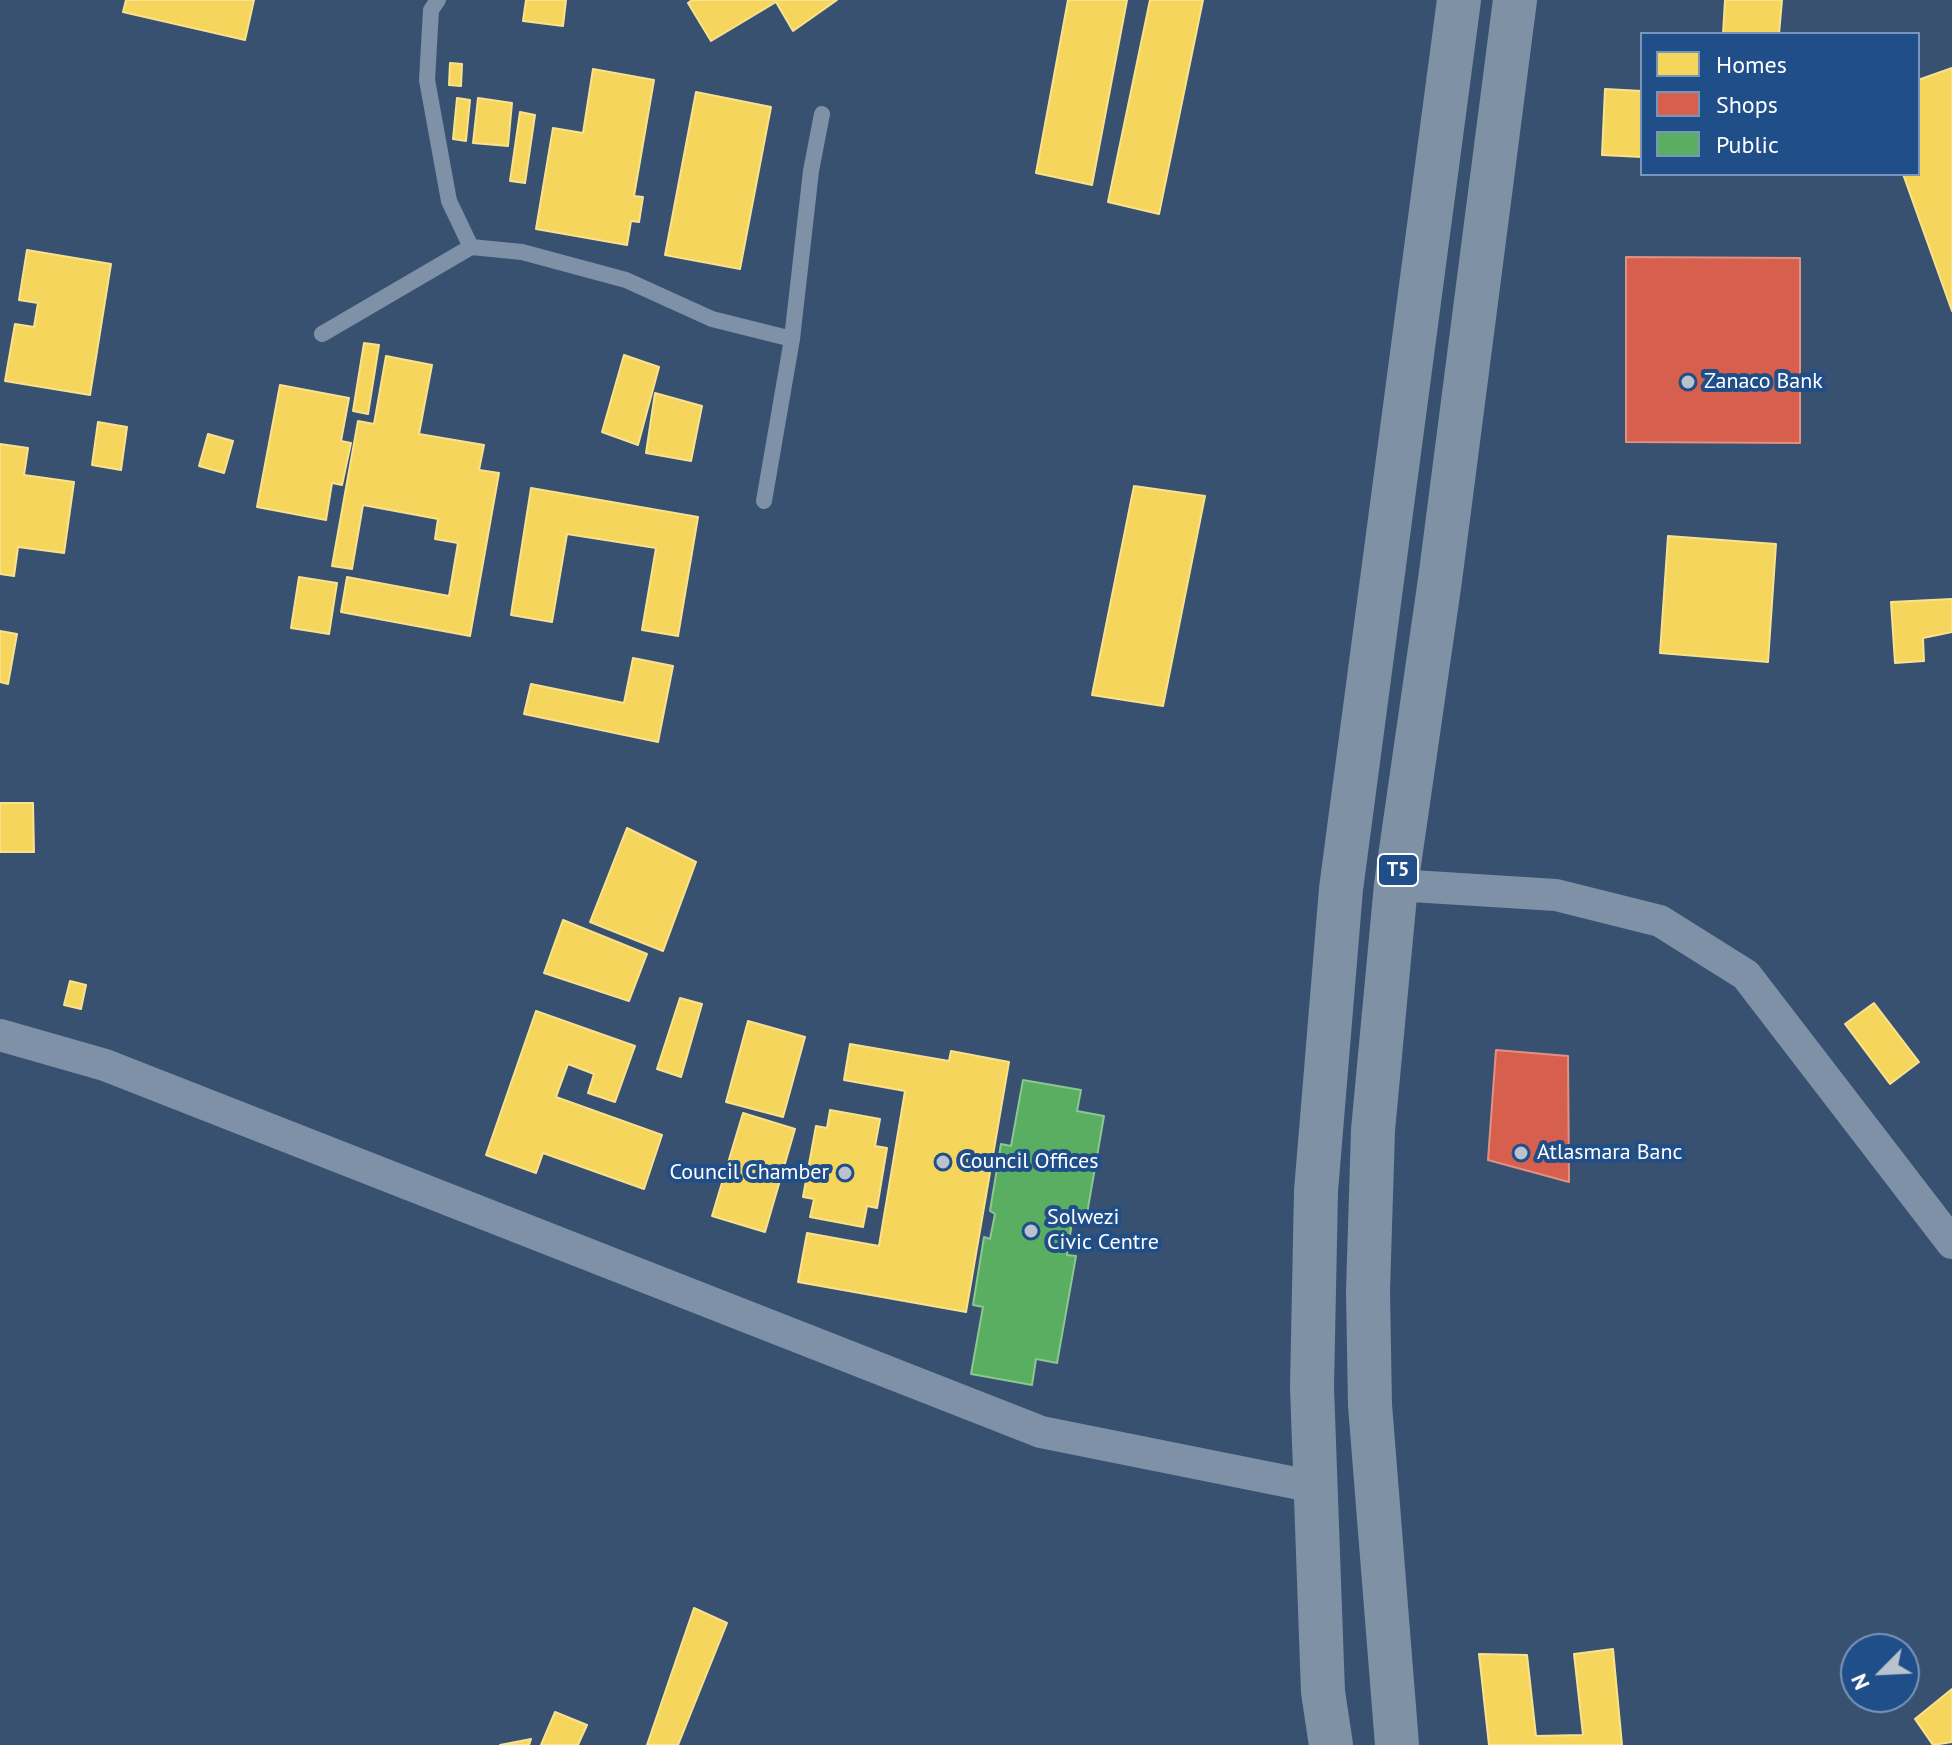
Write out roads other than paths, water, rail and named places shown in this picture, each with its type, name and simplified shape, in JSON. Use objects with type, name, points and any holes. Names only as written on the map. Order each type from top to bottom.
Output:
[{"type":"highway","name":"T5","points":[[1331,1745],[1323,1692],[1311,1287],[1341,889],[1459,0]]},
{"type":"highway","name":"T5","points":[[1397,1745],[1370,1405],[1368,1291],[1377,1073],[1396,885],[1440,580],[1515,0]]},
{"type":"street","points":[[1396,885],[1556,895],[1660,921],[1746,975],[1952,1243]]},
{"type":"street","points":[[0,1035],[105,1065],[1041,1432],[1315,1487]]},
{"type":"lane","points":[[438,0],[431,10],[427,80],[449,201],[471,247]]},
{"type":"lane","points":[[764,501],[792,339],[811,171],[822,114]]},
{"type":"lane","points":[[322,334],[471,247],[522,252],[626,280],[712,319],[792,339]]},
{"type":"place","name":"Zanaco Bank","points":[[1688,382]]},
{"type":"place","name":"Atlasmara Banc","points":[[1521,1153]]},
{"type":"place","name":"Council Offices","points":[[943,1162]]},
{"type":"place","name":"Council Chamber","points":[[845,1173]]},
{"type":"place","name":"Solwezi Civic Centre","points":[[1031,1231]]}]
